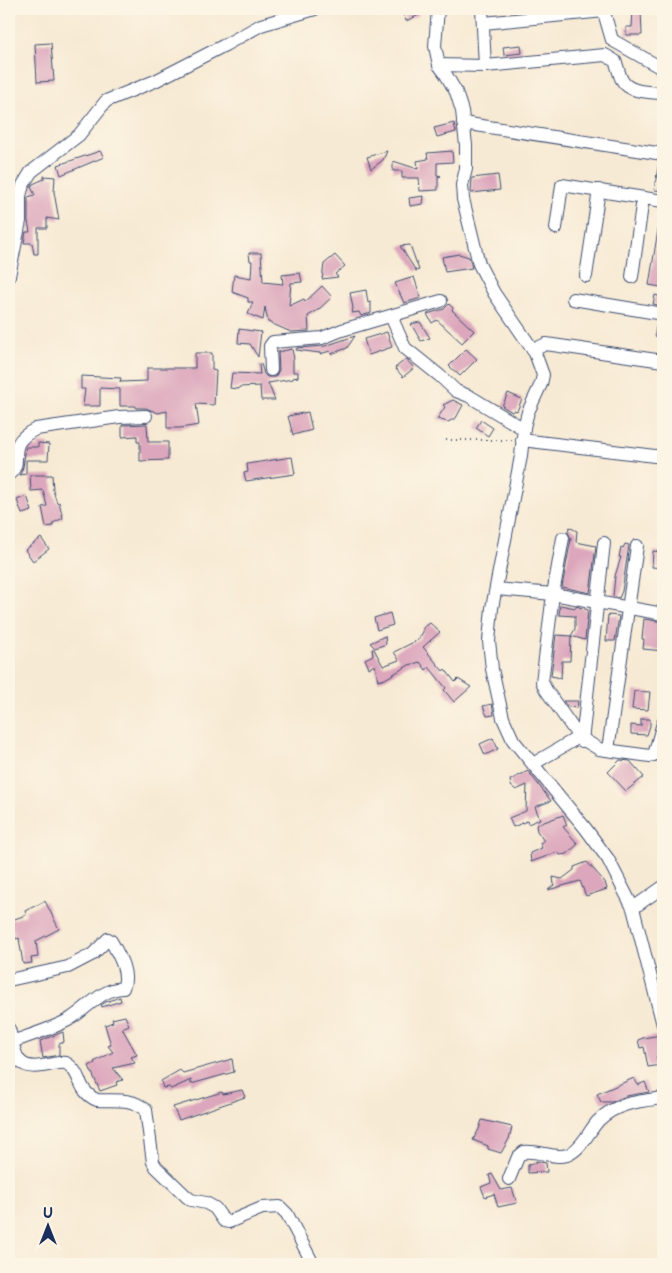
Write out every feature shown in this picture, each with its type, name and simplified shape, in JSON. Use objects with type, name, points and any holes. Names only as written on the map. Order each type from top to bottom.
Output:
[{"type":"street","points":[[9,276],[20,221],[20,196],[23,184],[30,172],[79,135],[106,101],[155,81],[225,46],[261,25],[314,9]]},
{"type":"street","points":[[438,9],[434,40],[439,65],[456,92],[462,111],[466,145],[466,169],[462,185],[463,199],[479,264],[494,293],[533,350],[543,374],[541,384],[528,412],[523,434],[521,456],[492,608],[489,641],[499,704],[507,730],[513,740],[586,829],[608,859],[633,908],[663,1025]]},
{"type":"street","points":[[482,9],[485,66]]},
{"type":"street","points":[[484,23],[603,10],[612,40],[663,69]]},
{"type":"street","points":[[439,65],[485,66],[605,55],[615,61],[621,78],[627,86],[633,89],[663,93]]},
{"type":"street","points":[[463,123],[663,154]]},
{"type":"street","points":[[556,228],[562,184],[663,201]]},
{"type":"street","points":[[586,276],[599,190]]},
{"type":"street","points":[[632,277],[644,198]]},
{"type":"street","points":[[573,298],[663,314]]},
{"type":"street","points":[[271,370],[270,346],[273,342],[322,338],[441,301]]},
{"type":"street","points":[[391,316],[405,348],[456,391],[470,397],[523,434],[663,457]]},
{"type":"street","points":[[533,350],[546,344],[663,361]]},
{"type":"street","points":[[9,474],[16,465],[16,447],[18,443],[27,434],[36,430],[119,417],[146,416]]},
{"type":"street","points":[[563,538],[553,594],[542,682],[546,690],[581,739],[599,749],[654,755],[663,723]]},
{"type":"street","points":[[581,739],[604,543]]},
{"type":"street","points":[[608,750],[637,546]]},
{"type":"street","points":[[496,589],[553,594],[663,614]]},
{"type":"street","points":[[533,764],[581,739]]},
{"type":"street","points":[[633,908],[663,887]]},
{"type":"street","points":[[9,980],[68,967],[93,954],[108,939],[121,961],[125,984],[123,988],[115,989],[95,998],[69,1020],[12,1042]]},
{"type":"street","points":[[9,1029],[17,1058],[23,1064],[38,1067],[66,1063],[74,1069],[84,1091],[92,1098],[131,1102],[142,1107],[147,1114],[151,1156],[156,1167],[190,1200],[206,1203],[214,1208],[224,1221],[229,1222],[262,1208],[280,1207],[287,1214],[313,1264]]},
{"type":"street","points":[[509,1179],[518,1157],[524,1152],[560,1156],[569,1154],[579,1146],[600,1120],[616,1108],[634,1102],[663,1098]]},
{"type":"path","points":[[446,440],[523,434]]},
{"type":"building","points":[[401,9],[416,9],[419,15],[406,21]]},
{"type":"building","points":[[633,9],[641,9],[642,35],[626,35],[626,27],[632,27]]},
{"type":"building","points":[[51,43],[54,81],[37,82],[35,44]]},
{"type":"building","points":[[521,45],[522,53],[504,55],[503,47]]},
{"type":"building","points":[[454,123],[456,132],[437,137],[434,128]]},
{"type":"building","points":[[100,151],[104,157],[61,175],[58,165]]},
{"type":"building","points":[[387,151],[383,160],[371,169],[367,157]]},
{"type":"building","points":[[452,151],[453,162],[437,163],[437,175],[441,176],[438,177],[438,190],[420,191],[419,178],[402,178],[402,171],[393,171],[393,161],[418,169],[417,161],[428,159],[427,153]]},
{"type":"building","points":[[659,162],[663,162],[663,191],[654,190]]},
{"type":"building","points":[[498,175],[500,190],[471,193],[472,178]]},
{"type":"building","points":[[44,176],[55,177],[54,192],[59,220],[47,218],[47,228],[38,228],[38,254],[34,254],[32,243],[24,243],[26,232],[30,232],[28,197],[35,195],[31,187],[33,184],[44,179]]},
{"type":"building","points":[[424,196],[423,204],[410,206],[409,198]]},
{"type":"building","points":[[659,224],[663,224],[663,276],[661,287],[649,285]]},
{"type":"building","points":[[410,245],[419,270],[416,271],[400,246]]},
{"type":"building","points":[[249,253],[261,253],[263,282],[283,284],[282,275],[300,273],[302,282],[291,283],[289,306],[304,299],[305,302],[322,286],[332,297],[318,310],[308,316],[309,331],[291,332],[268,322],[265,307],[263,320],[248,314],[253,302],[248,302],[248,298],[232,292],[234,275],[251,278],[252,261],[250,261]]},
{"type":"building","points":[[459,254],[469,257],[472,268],[445,272],[442,257]]},
{"type":"building","points":[[335,255],[345,266],[335,274],[338,277],[322,279],[324,264]]},
{"type":"building","points":[[414,277],[421,298],[404,303],[395,283]]},
{"type":"building","points":[[366,290],[368,303],[371,302],[371,313],[361,316],[359,312],[352,313],[350,293]]},
{"type":"building","points":[[655,295],[663,297],[663,306],[653,304]]},
{"type":"building","points":[[449,304],[453,308],[452,310],[474,331],[462,343],[437,320],[432,323],[427,314],[444,309]]},
{"type":"building","points":[[657,321],[663,322],[663,337],[655,336]]},
{"type":"building","points":[[420,322],[430,338],[421,341],[411,324]]},
{"type":"building","points":[[239,329],[261,332],[258,357],[250,344],[238,343]]},
{"type":"building","points":[[387,332],[392,347],[369,355],[364,339]]},
{"type":"building","points":[[355,336],[347,348],[331,354],[330,351],[320,354],[296,350],[297,348],[325,346]]},
{"type":"building","points":[[292,349],[294,359],[293,372],[298,372],[298,377],[268,383],[275,400],[261,400],[260,386],[239,387],[239,389],[230,388],[232,373],[260,374],[259,364],[261,364],[267,377],[275,377],[279,370],[278,352]]},
{"type":"building","points":[[466,349],[477,359],[460,376],[449,366]]},
{"type":"building","points":[[195,353],[212,353],[212,370],[216,371],[214,405],[196,404],[199,425],[167,428],[167,411],[158,413],[146,408],[136,408],[136,406],[120,406],[120,389],[100,388],[100,406],[83,406],[85,389],[81,389],[81,376],[121,378],[120,382],[147,381],[147,368],[195,368]]},
{"type":"building","points":[[406,359],[414,368],[403,377],[395,368]]},
{"type":"building","points":[[508,393],[522,399],[517,411],[514,410],[512,412],[502,406]]},
{"type":"building","points":[[453,400],[463,405],[456,418],[448,422],[437,419],[445,407],[443,405]]},
{"type":"building","points":[[308,412],[312,430],[293,435],[288,416]]},
{"type":"building","points":[[481,420],[493,428],[488,436],[476,428]]},
{"type":"building","points":[[147,424],[148,442],[168,442],[168,460],[140,461],[140,442],[137,442],[137,436],[122,437],[122,425]]},
{"type":"building","points":[[38,443],[49,444],[48,460],[26,460],[26,474],[20,475],[26,447],[38,447]]},
{"type":"building","points":[[292,457],[295,474],[246,481],[244,473],[248,472],[247,464]]},
{"type":"building","points":[[30,475],[52,475],[53,490],[57,503],[59,502],[63,518],[53,523],[53,526],[46,527],[42,507],[47,506],[43,490],[31,491]]},
{"type":"building","points":[[27,496],[32,511],[22,514],[17,500]]},
{"type":"building","points":[[569,527],[577,531],[576,542],[596,546],[590,593],[562,587],[571,539],[568,532]]},
{"type":"building","points":[[41,538],[49,549],[33,561],[25,550]]},
{"type":"building","points":[[625,544],[629,545],[622,591],[619,598],[613,596],[615,576],[621,557],[619,557],[621,547],[623,548]]},
{"type":"building","points":[[653,551],[663,552],[663,568],[652,567]]},
{"type":"building","points":[[560,605],[576,608],[576,606],[588,610],[585,640],[571,636],[575,629],[575,616],[559,615]]},
{"type":"building","points":[[390,613],[393,625],[377,630],[374,618]]},
{"type":"building","points":[[608,615],[619,616],[615,641],[606,641]]},
{"type":"building","points":[[644,619],[663,622],[663,651],[643,649]]},
{"type":"building","points":[[430,623],[440,632],[423,647],[455,682],[458,679],[471,687],[454,702],[444,690],[446,688],[429,667],[426,670],[420,662],[409,665],[378,681],[375,665],[369,668],[365,659],[373,655],[372,649],[374,649],[383,666],[399,660],[394,652],[418,640],[423,632],[423,628]]},
{"type":"building","points":[[556,635],[571,636],[570,661],[562,661],[561,678],[551,676]]},
{"type":"building","points":[[385,636],[386,644],[375,648],[370,643]]},
{"type":"building","points":[[634,691],[650,692],[648,710],[632,709]]},
{"type":"building","points":[[563,701],[578,701],[577,708],[568,707]]},
{"type":"building","points":[[492,704],[494,715],[487,716],[483,706]]},
{"type":"building","points":[[641,719],[650,719],[647,735],[631,734],[631,725],[641,726]]},
{"type":"building","points":[[493,738],[498,749],[485,755],[480,744]]},
{"type":"building","points":[[620,760],[630,761],[644,777],[626,791],[608,772]]},
{"type":"building","points":[[528,771],[551,801],[535,807],[540,819],[528,824],[527,821],[513,827],[509,818],[526,811],[527,785],[516,790],[511,786],[510,780]]},
{"type":"building","points":[[563,815],[567,825],[563,827],[578,844],[567,854],[560,855],[558,852],[531,862],[530,853],[542,848],[540,843],[544,841],[537,831],[536,825]]},
{"type":"building","points":[[587,862],[605,882],[607,889],[586,896],[580,881],[548,890],[554,885],[553,877],[562,879],[574,870],[574,867]]},
{"type":"building","points":[[45,901],[59,929],[36,941],[38,957],[31,958],[32,963],[23,964],[19,938],[16,939],[9,921],[26,915],[25,911]]},
{"type":"building","points":[[120,997],[121,1001],[102,1007],[101,1005],[106,1002]]},
{"type":"building","points":[[125,1016],[129,1025],[122,1028],[137,1055],[131,1057],[135,1063],[113,1068],[123,1080],[116,1082],[117,1085],[100,1091],[89,1066],[113,1052],[108,1046],[111,1045],[105,1025],[113,1022],[112,1019]]},
{"type":"building","points":[[63,1032],[64,1042],[59,1044],[59,1055],[43,1058],[40,1041]]},
{"type":"building","points":[[661,1035],[663,1055],[656,1057],[662,1065],[648,1067],[644,1047],[640,1048],[638,1040]]},
{"type":"building","points":[[232,1059],[234,1072],[191,1084],[191,1080],[171,1089],[169,1087],[163,1088],[161,1081],[180,1070],[183,1073]]},
{"type":"building","points":[[634,1078],[638,1085],[645,1082],[649,1092],[626,1096],[612,1102],[601,1102],[597,1094]]},
{"type":"building","points":[[242,1090],[245,1097],[179,1120],[173,1107],[222,1092],[223,1094]]},
{"type":"building","points":[[482,1120],[512,1127],[509,1139],[501,1153],[488,1149],[488,1146],[473,1140]]},
{"type":"building","points":[[536,1161],[546,1163],[547,1172],[528,1173],[528,1165],[536,1163]]},
{"type":"building","points":[[492,1174],[501,1190],[512,1188],[517,1203],[498,1207],[494,1194],[485,1197],[481,1187],[491,1183],[489,1175]]}]
